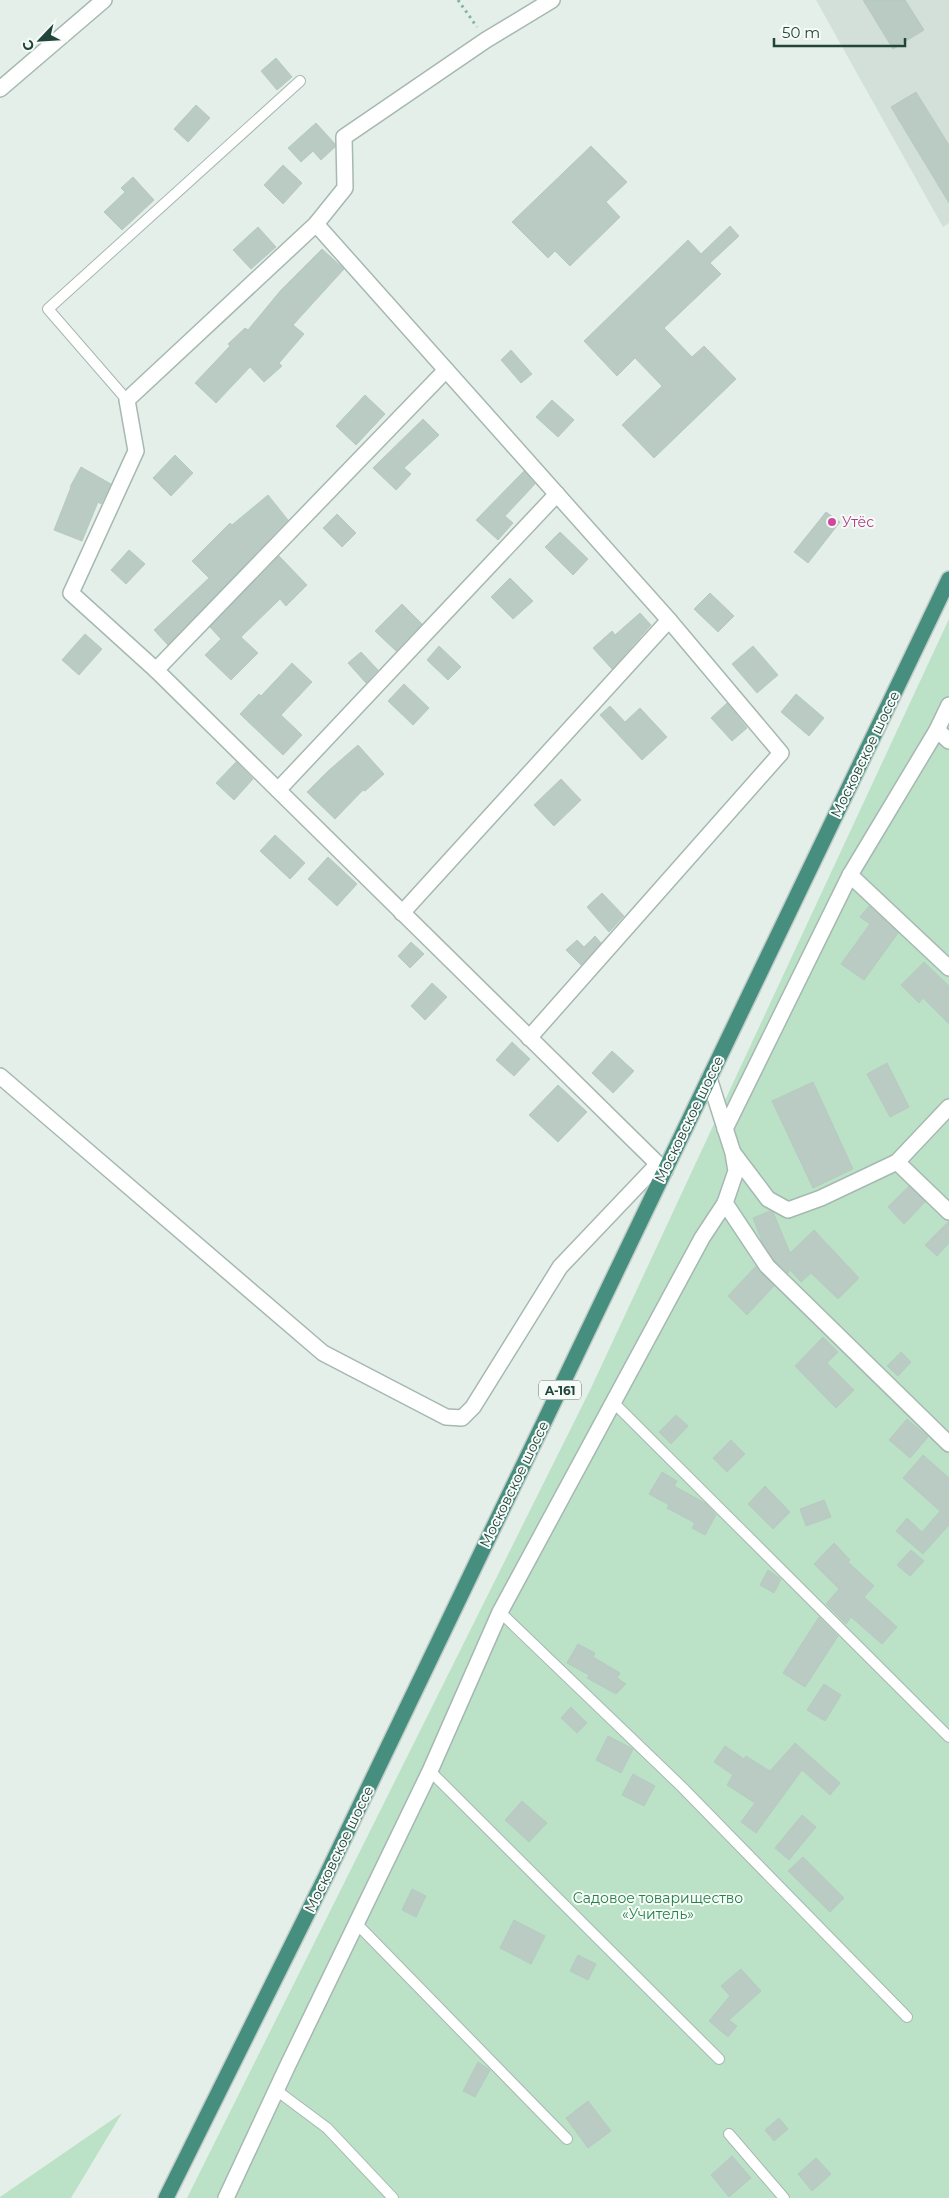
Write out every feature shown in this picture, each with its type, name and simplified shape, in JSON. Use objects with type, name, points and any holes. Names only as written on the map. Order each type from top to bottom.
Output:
[{"type":"highway","name":"Московское шоссе","points":[[166,2198],[326,1876],[661,1168],[709,1078],[949,579]]},
{"type":"street","points":[[0,89],[104,0]]},
{"type":"street","points":[[0,1076],[323,1353],[446,1417],[462,1418],[473,1407],[560,1267],[661,1168],[156,670],[71,593],[136,452],[127,400],[316,224],[345,188],[344,137],[486,40],[552,0]]},
{"type":"street","points":[[316,224],[669,620],[781,753],[529,1038]]},
{"type":"street","points":[[156,670],[446,370]]},
{"type":"street","points":[[278,790],[557,494]]},
{"type":"street","points":[[402,913],[669,620]]},
{"type":"street","points":[[725,1129],[850,875],[949,705]]},
{"type":"street","points":[[936,730],[949,741]]},
{"type":"street","points":[[850,875],[949,968]]},
{"type":"street","points":[[226,2198],[430,1771],[500,1612],[702,1238],[725,1203],[736,1172],[733,1153],[709,1078]]},
{"type":"street","points":[[733,1153],[768,1199],[788,1210],[821,1198],[897,1162],[949,1107]]},
{"type":"street","points":[[897,1162],[949,1212]]},
{"type":"street","points":[[725,1203],[767,1266],[949,1444]]},
{"type":"lane","points":[[127,400],[48,309],[300,82]]},
{"type":"lane","points":[[614,1403],[949,1737]]},
{"type":"lane","points":[[500,1612],[682,1787],[907,2017]]},
{"type":"lane","points":[[430,1771],[719,2059]]},
{"type":"lane","points":[[356,1923],[567,2139]]},
{"type":"lane","points":[[276,2090],[327,2128],[393,2198]]},
{"type":"lane","points":[[729,2134],[784,2198]]},
{"type":"path","points":[[458,0],[486,40]]},
{"type":"shaded area","points":[[816,0],[949,0],[949,223],[943,227]]},
{"type":"green space","name":"Садовое товарищество «Учитель»","points":[[949,619],[949,2198],[187,2198],[592,1386]]},
{"type":"green space","points":[[122,2113],[71,2198],[0,2198],[0,2197]]},
{"type":"building","points":[[863,0],[905,0],[924,30],[893,49]]},
{"type":"building","points":[[276,58],[292,77],[277,90],[261,71]]},
{"type":"building","points":[[916,92],[949,145],[949,203],[891,107]]},
{"type":"building","points":[[196,105],[210,118],[188,142],[174,129]]},
{"type":"building","points":[[316,123],[335,144],[335,147],[321,160],[313,151],[301,162],[288,148]]},
{"type":"building","points":[[591,146],[627,182],[606,202],[620,217],[570,266],[555,251],[548,258],[512,222]]},
{"type":"building","points":[[283,165],[302,183],[283,204],[264,185]]},
{"type":"building","points":[[133,177],[154,200],[122,230],[104,212],[125,192],[121,188]]},
{"type":"building","points":[[730,226],[739,236],[710,263],[721,274],[664,328],[692,357],[704,346],[736,379],[654,458],[622,425],[662,386],[635,358],[617,376],[584,341],[688,240],[701,254]]},
{"type":"building","points":[[258,227],[276,247],[251,269],[233,250]]},
{"type":"building","points":[[322,249],[344,269],[293,325],[304,334],[279,363],[282,366],[264,382],[250,367],[216,403],[195,383],[230,346],[228,344],[245,328],[248,330],[281,290]]},
{"type":"building","points":[[511,350],[532,374],[521,383],[501,360]]},
{"type":"building","points":[[365,395],[385,414],[356,445],[336,426]]},
{"type":"building","points":[[552,400],[574,420],[558,437],[536,417]]},
{"type":"building","points":[[423,419],[439,435],[404,468],[411,474],[396,490],[373,468]]},
{"type":"building","points":[[175,455],[193,473],[171,496],[153,478]]},
{"type":"building","points":[[81,467],[111,484],[101,504],[98,502],[82,541],[54,530],[70,487]]},
{"type":"building","points":[[524,471],[535,484],[505,516],[513,523],[498,540],[476,520]]},
{"type":"building","points":[[268,495],[288,520],[168,645],[154,630],[209,578],[192,561],[230,523],[232,525]]},
{"type":"building","points":[[826,512],[840,522],[808,563],[794,552]]},
{"type":"building","points":[[337,514],[356,533],[342,547],[323,528]]},
{"type":"building","points":[[560,532],[588,559],[573,575],[545,547]]},
{"type":"building","points":[[129,550],[145,564],[126,584],[111,570]]},
{"type":"building","points":[[279,556],[307,585],[286,606],[280,599],[241,637],[258,653],[231,680],[205,655],[221,639],[210,627]]},
{"type":"building","points":[[510,578],[533,601],[513,619],[491,597]]},
{"type":"building","points":[[710,593],[734,616],[718,632],[694,609]]},
{"type":"building","points":[[402,604],[422,624],[396,651],[375,631]]},
{"type":"building","points":[[640,613],[651,625],[612,669],[593,648],[612,631],[615,635]]},
{"type":"building","points":[[85,634],[102,649],[79,675],[62,660]]},
{"type":"building","points":[[439,646],[461,667],[448,680],[427,660]]},
{"type":"building","points":[[753,646],[778,675],[757,693],[732,664]]},
{"type":"building","points":[[361,652],[378,670],[366,683],[348,663]]},
{"type":"building","points":[[292,663],[312,682],[281,715],[302,735],[283,755],[240,714],[259,694],[261,696]]},
{"type":"building","points":[[404,684],[429,708],[413,725],[388,701]]},
{"type":"building","points":[[796,694],[824,718],[809,736],[781,712]]},
{"type":"building","points":[[727,703],[747,728],[732,741],[711,718]]},
{"type":"building","points":[[610,706],[625,722],[640,708],[667,737],[642,760],[600,715]]},
{"type":"building","points":[[358,745],[384,774],[365,791],[363,790],[335,819],[307,792]]},
{"type":"building","points":[[236,762],[253,779],[234,800],[216,783]]},
{"type":"building","points":[[561,779],[581,800],[554,826],[534,805]]},
{"type":"building","points":[[275,835],[305,863],[290,879],[260,851]]},
{"type":"building","points":[[328,857],[357,884],[337,906],[308,879]]},
{"type":"building","points":[[602,893],[624,916],[609,932],[587,907]]},
{"type":"building","points":[[869,906],[898,933],[864,980],[841,964],[870,924],[860,917]]},
{"type":"building","points":[[595,936],[601,943],[581,965],[566,950],[577,940],[584,947]]},
{"type":"building","points":[[411,942],[424,954],[410,968],[398,956]]},
{"type":"building","points":[[924,962],[949,986],[949,1024],[923,998],[919,1003],[901,985]]},
{"type":"building","points":[[432,983],[447,997],[425,1020],[411,1006]]},
{"type":"building","points":[[512,1042],[530,1059],[514,1076],[496,1060]]},
{"type":"building","points":[[612,1051],[634,1071],[613,1093],[592,1073]]},
{"type":"building","points":[[887,1063],[909,1107],[890,1117],[867,1074]]},
{"type":"building","points":[[813,1082],[853,1169],[813,1188],[772,1101]]},
{"type":"building","points":[[558,1085],[587,1112],[558,1142],[529,1115]]},
{"type":"building","points":[[909,1186],[925,1202],[904,1224],[888,1207]]},
{"type":"building","points":[[770,1211],[773,1212],[790,1253],[814,1230],[859,1278],[838,1299],[811,1273],[801,1282],[790,1270],[788,1273],[774,1260],[763,1244],[753,1218]]},
{"type":"building","points":[[949,1221],[949,1243],[937,1256],[925,1245]]},
{"type":"building","points":[[756,1266],[774,1286],[747,1315],[728,1296]]},
{"type":"building","points":[[823,1337],[838,1352],[827,1363],[854,1390],[836,1408],[795,1366]]},
{"type":"building","points":[[901,1352],[911,1362],[898,1376],[887,1366]]},
{"type":"building","points":[[676,1415],[688,1426],[671,1444],[659,1432]]},
{"type":"building","points":[[907,1419],[928,1437],[910,1458],[889,1440]]},
{"type":"building","points":[[731,1440],[745,1454],[727,1472],[713,1458]]},
{"type":"building","points":[[923,1455],[949,1478],[949,1525],[923,1554],[896,1531],[907,1518],[922,1532],[940,1511],[903,1478]]},
{"type":"building","points":[[662,1472],[677,1481],[674,1486],[705,1503],[716,1515],[705,1535],[692,1528],[695,1523],[667,1508],[669,1505],[649,1494]]},
{"type":"building","points":[[765,1486],[790,1512],[773,1529],[748,1504]]},
{"type":"building","points":[[824,1500],[831,1517],[806,1526],[800,1509]]},
{"type":"building","points":[[834,1543],[850,1560],[848,1562],[874,1586],[864,1597],[897,1627],[882,1644],[851,1617],[846,1624],[826,1604],[839,1589],[814,1564]]},
{"type":"building","points":[[911,1550],[924,1561],[910,1576],[897,1565]]},
{"type":"building","points":[[768,1570],[781,1579],[774,1593],[760,1585]]},
{"type":"building","points":[[819,1617],[838,1636],[805,1687],[783,1673]]},
{"type":"building","points":[[578,1644],[595,1653],[593,1657],[620,1673],[617,1678],[626,1684],[616,1694],[587,1678],[589,1675],[567,1663]]},
{"type":"building","points":[[824,1684],[841,1695],[825,1721],[807,1710]]},
{"type":"building","points":[[571,1707],[587,1723],[577,1733],[561,1718]]},
{"type":"building","points":[[608,1736],[633,1749],[621,1773],[596,1760]]},
{"type":"building","points":[[795,1743],[840,1783],[830,1795],[802,1770],[756,1833],[741,1822],[755,1803],[727,1785],[733,1775],[714,1762],[725,1746],[744,1759],[746,1756],[770,1771]]},
{"type":"building","points":[[633,1774],[655,1786],[644,1806],[622,1795]]},
{"type":"building","points":[[522,1801],[547,1823],[529,1842],[505,1820]]},
{"type":"building","points":[[802,1815],[816,1827],[789,1860],[775,1848]]},
{"type":"building","points":[[803,1857],[844,1898],[830,1912],[788,1871]]},
{"type":"building","points":[[412,1889],[426,1896],[416,1917],[402,1910]]},
{"type":"building","points":[[514,1920],[545,1936],[531,1964],[500,1948]]},
{"type":"building","points":[[578,1955],[596,1964],[588,1980],[570,1971]]},
{"type":"building","points":[[741,1969],[761,1991],[729,2020],[737,2026],[728,2037],[709,2021],[730,1996],[721,1986]]},
{"type":"building","points":[[478,2062],[490,2070],[475,2097],[463,2091]]},
{"type":"building","points":[[588,2101],[611,2131],[588,2148],[566,2118]]},
{"type":"building","points":[[779,2118],[788,2129],[774,2141],[765,2130]]},
{"type":"building","points":[[732,2156],[751,2178],[729,2197],[711,2175]]},
{"type":"building","points":[[816,2158],[831,2174],[812,2191],[798,2174]]},
{"type":"place","name":"Утёс","points":[[832,522]]}]
